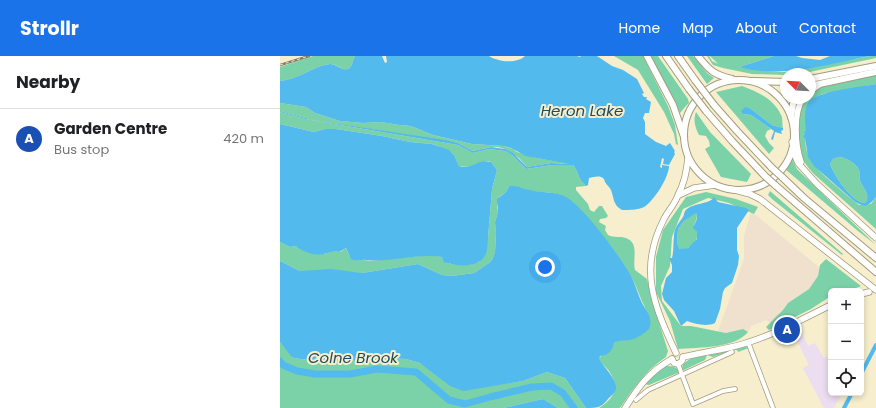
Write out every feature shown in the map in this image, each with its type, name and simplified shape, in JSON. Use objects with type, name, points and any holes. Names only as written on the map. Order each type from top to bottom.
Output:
[{"type":"highway","points":[[647,56],[673,104],[686,142]]},
{"type":"highway","points":[[666,56],[706,111],[765,176],[876,272]]},
{"type":"highway","points":[[678,56],[714,105],[772,168],[804,198],[876,258]]},
{"type":"highway","points":[[698,56],[715,74],[739,81]]},
{"type":"highway","points":[[816,78],[876,66]]},
{"type":"highway","points":[[816,85],[876,72]]},
{"type":"highway","points":[[780,82],[729,81],[717,83],[692,106],[686,125],[686,142],[688,157],[697,174],[704,180],[715,185],[732,189],[754,187],[763,184],[774,177],[783,168],[792,142],[791,121],[794,104]]},
{"type":"highway","points":[[750,81],[768,88],[779,96],[787,107],[791,121]]},
{"type":"main road","points":[[816,87],[823,83]]},
{"type":"main road","points":[[800,104],[797,113],[798,147],[801,161],[806,171]]},
{"type":"main road","points":[[792,142],[798,163],[817,184],[876,238]]},
{"type":"main road","points":[[683,357],[679,353],[676,353],[661,318],[654,297],[650,267],[652,249],[656,236],[664,218],[679,195],[687,167],[688,157]]},
{"type":"main road","points":[[679,195],[694,188],[715,185]]},
{"type":"main road","points":[[732,189],[750,194],[760,199],[876,290]]},
{"type":"main road","points":[[864,293],[869,292]]},
{"type":"main road","points":[[683,357],[728,348],[770,335],[828,306]]},
{"type":"main road","points":[[625,408],[649,376],[657,368],[672,360],[676,353]]},
{"type":"main road","points":[[672,360],[678,364],[682,361],[683,357]]},
{"type":"street","points":[[748,342],[773,408]]},
{"type":"street","points":[[636,400],[648,390],[732,352]]},
{"type":"street","points":[[678,364],[693,404],[723,391],[736,389]]},
{"type":"shaded area","points":[[751,212],[820,268],[818,276],[809,289],[788,303],[770,324],[767,320],[751,326],[748,332],[743,329],[726,333],[718,331],[744,259],[744,236]]},
{"type":"shaded area","points":[[802,333],[808,346],[815,343],[824,358],[828,356],[828,396],[840,396],[834,408],[824,408],[803,368],[809,365],[795,337]]},
{"type":"green space","points":[[313,56],[355,56],[351,67],[348,69],[330,64],[318,67],[294,78],[280,81],[280,67]]},
{"type":"green space","points":[[614,56],[643,56],[668,106],[675,125],[678,145],[676,144],[674,134],[664,112],[638,70]]},
{"type":"green space","points":[[650,56],[658,56],[688,99],[689,103],[680,113]]},
{"type":"green space","points":[[687,56],[693,56],[707,73],[714,78],[707,84]]},
{"type":"green space","points":[[707,56],[718,64],[710,56],[774,56],[739,67],[780,72],[780,75],[752,74],[713,65]]},
{"type":"green space","points":[[870,56],[876,56],[876,58],[816,71],[816,68],[806,68]]},
{"type":"green space","points":[[876,75],[876,84],[823,94],[816,97],[816,90]]},
{"type":"green space","points":[[742,86],[770,100],[782,116],[783,128],[772,125],[751,109],[743,114],[751,115],[771,129],[767,131],[765,136],[774,148],[769,154],[716,92]]},
{"type":"green space","points":[[280,103],[306,107],[315,113],[340,121],[363,123],[381,122],[411,126],[433,135],[472,144],[504,146],[537,158],[571,164],[551,163],[527,167],[519,158],[505,149],[498,147],[473,151],[458,143],[313,120],[280,111]]},
{"type":"green space","points":[[803,104],[809,104],[807,107],[806,132],[804,134],[806,134],[805,143],[809,157],[829,180],[859,205],[871,204],[876,197],[876,229],[815,175],[803,160],[798,133]]},
{"type":"green space","points":[[280,112],[305,119],[458,145],[473,153],[489,149],[505,151],[512,155],[526,169],[552,165],[573,165],[586,186],[576,187],[576,190],[588,204],[590,210],[594,212],[599,206],[602,206],[608,216],[600,219],[599,222],[606,226],[605,230],[608,235],[626,238],[633,244],[635,252],[635,270],[647,279],[668,351],[666,357],[646,374],[620,408],[599,408],[609,400],[615,387],[609,371],[598,359],[614,343],[621,341],[648,313],[628,272],[561,195],[557,194],[509,186],[506,192],[499,197],[497,207],[498,212],[495,222],[495,252],[492,260],[474,273],[452,276],[442,275],[418,264],[362,273],[300,271],[280,261],[280,242],[290,247],[296,246],[324,254],[332,251],[340,252],[346,248],[353,260],[370,261],[430,255],[442,257],[450,264],[469,265],[479,262],[488,238],[492,189],[497,170],[491,162],[488,161],[475,164],[470,167],[459,166],[455,157],[438,146],[432,144],[410,142],[336,129],[325,129],[314,132],[280,124]]},
{"type":"green space","points":[[696,112],[710,132],[751,174],[747,182],[721,177],[705,149],[710,146],[709,141],[706,136],[699,135],[696,129]]},
{"type":"green space","points":[[791,157],[797,169],[876,245],[785,169],[789,164]]},
{"type":"green space","points":[[839,157],[849,160],[855,164],[859,170],[860,182],[867,195],[867,200],[865,203],[860,202],[849,194],[835,175],[830,164],[833,159]]},
{"type":"green space","points":[[770,191],[843,254],[842,255],[772,199],[768,195]]},
{"type":"green space","points":[[706,192],[736,199],[758,207],[754,214],[729,203],[708,198],[683,209],[672,237],[670,266],[661,286],[662,301],[681,326],[691,326],[726,333],[743,329],[748,332],[742,338],[734,342],[716,346],[678,349],[670,321],[656,292],[656,257],[663,230],[686,197]]},
{"type":"green space","points":[[696,212],[697,217],[694,225],[697,232],[696,240],[691,246],[685,249],[680,249],[677,242],[678,229],[684,221]]},
{"type":"green space","points":[[826,259],[861,286],[856,288],[828,288],[828,298],[811,309],[769,330],[766,327],[788,303],[809,289],[818,276],[820,265]]},
{"type":"green space","points":[[280,342],[294,358],[322,362],[384,358],[406,359],[420,363],[477,388],[523,381],[547,372],[565,378],[586,408],[558,408],[543,399],[503,408],[280,408]]},
{"type":"green space","points":[[744,346],[749,348],[738,352],[737,350],[732,350],[713,357],[707,355],[705,360],[684,370],[682,369],[683,364],[694,356]]},
{"type":"green space","points":[[666,366],[674,367],[680,372],[649,385],[644,384],[656,371]]},
{"type":"water","name":"Heron Lake","points":[[355,56],[382,56],[385,63],[387,62],[386,56],[489,56],[497,60],[512,61],[522,59],[525,56],[597,56],[637,79],[644,93],[642,94],[651,102],[649,113],[645,113],[643,118],[645,122],[645,134],[656,142],[666,146],[670,143],[675,151],[675,154],[669,165],[663,164],[664,159],[662,158],[660,167],[662,168],[662,165],[669,166],[668,171],[664,182],[652,200],[642,208],[622,210],[615,204],[611,190],[604,179],[599,177],[589,178],[588,185],[586,186],[573,165],[552,165],[526,169],[512,155],[505,151],[489,149],[473,153],[458,145],[305,119],[280,112],[313,120],[445,140],[458,143],[473,151],[491,147],[505,149],[513,153],[527,167],[551,163],[569,164],[526,156],[504,146],[472,144],[433,135],[411,126],[381,122],[363,123],[340,121],[315,113],[306,107],[280,103],[280,81],[294,78],[318,67],[330,64],[348,69],[351,67]]},
{"type":"water","points":[[774,56],[796,56],[820,60],[830,56],[870,56],[810,68],[780,68],[780,71],[755,70],[739,67]]},
{"type":"water","points":[[876,84],[876,197],[868,205],[861,205],[854,201],[814,166],[808,157],[805,138],[803,136],[805,135],[804,132],[806,131],[805,117],[808,104],[816,104],[816,97],[819,95]],"holes":[[[839,157],[849,160],[855,164],[859,170],[860,181],[867,195],[867,200],[865,203],[860,202],[849,194],[839,181],[830,164],[833,159]]]},
{"type":"water","points":[[745,107],[751,109],[772,125],[783,128],[781,131],[782,134],[775,132],[773,140],[771,139],[774,131],[751,115],[743,114],[741,111]]},
{"type":"water","points":[[280,124],[314,132],[325,129],[336,129],[410,142],[432,144],[449,150],[455,157],[459,166],[464,167],[486,161],[491,162],[497,170],[492,189],[487,250],[485,256],[481,261],[470,265],[456,265],[444,262],[442,257],[432,256],[375,261],[355,261],[351,259],[346,248],[339,252],[313,254],[305,252],[296,246],[290,247],[280,242]]},
{"type":"water","points":[[509,186],[562,195],[573,202],[602,234],[620,259],[632,278],[649,315],[650,324],[647,331],[633,339],[614,343],[610,352],[606,355],[600,356],[599,359],[616,385],[615,392],[601,406],[596,408],[586,408],[565,378],[547,372],[523,381],[463,391],[450,386],[420,363],[406,359],[384,358],[322,362],[294,358],[280,342],[280,261],[300,271],[331,269],[362,273],[418,264],[442,275],[452,276],[474,273],[492,260],[495,252],[495,222],[498,212],[497,199],[506,192]]},
{"type":"water","points":[[714,197],[718,202],[749,210],[737,228],[737,250],[739,256],[738,265],[732,283],[725,288],[723,292],[720,309],[715,323],[705,325],[687,321],[681,326],[674,311],[664,300],[662,294],[666,278],[672,272],[672,265],[669,258],[672,258],[675,230],[688,208],[712,200]],"holes":[[[696,213],[697,215],[693,228],[697,232],[697,239],[688,248],[680,249],[677,242],[678,229],[684,221]]]},
{"type":"water","points":[[543,399],[558,408],[503,408]]},
{"type":"waterway","points":[[864,368],[876,345]]},
{"type":"waterway","name":"Colne Brook","points":[[280,361],[283,365],[297,371],[315,374],[350,374],[377,369],[416,372],[449,400],[465,404],[532,387],[551,386],[563,393],[574,408]]},
{"type":"waterway","points":[[844,408],[850,396]]},
{"type":"railway","points":[[280,65],[309,56]]},
{"type":"place","name":"Garden Centre","points":[[787,330]]}]
